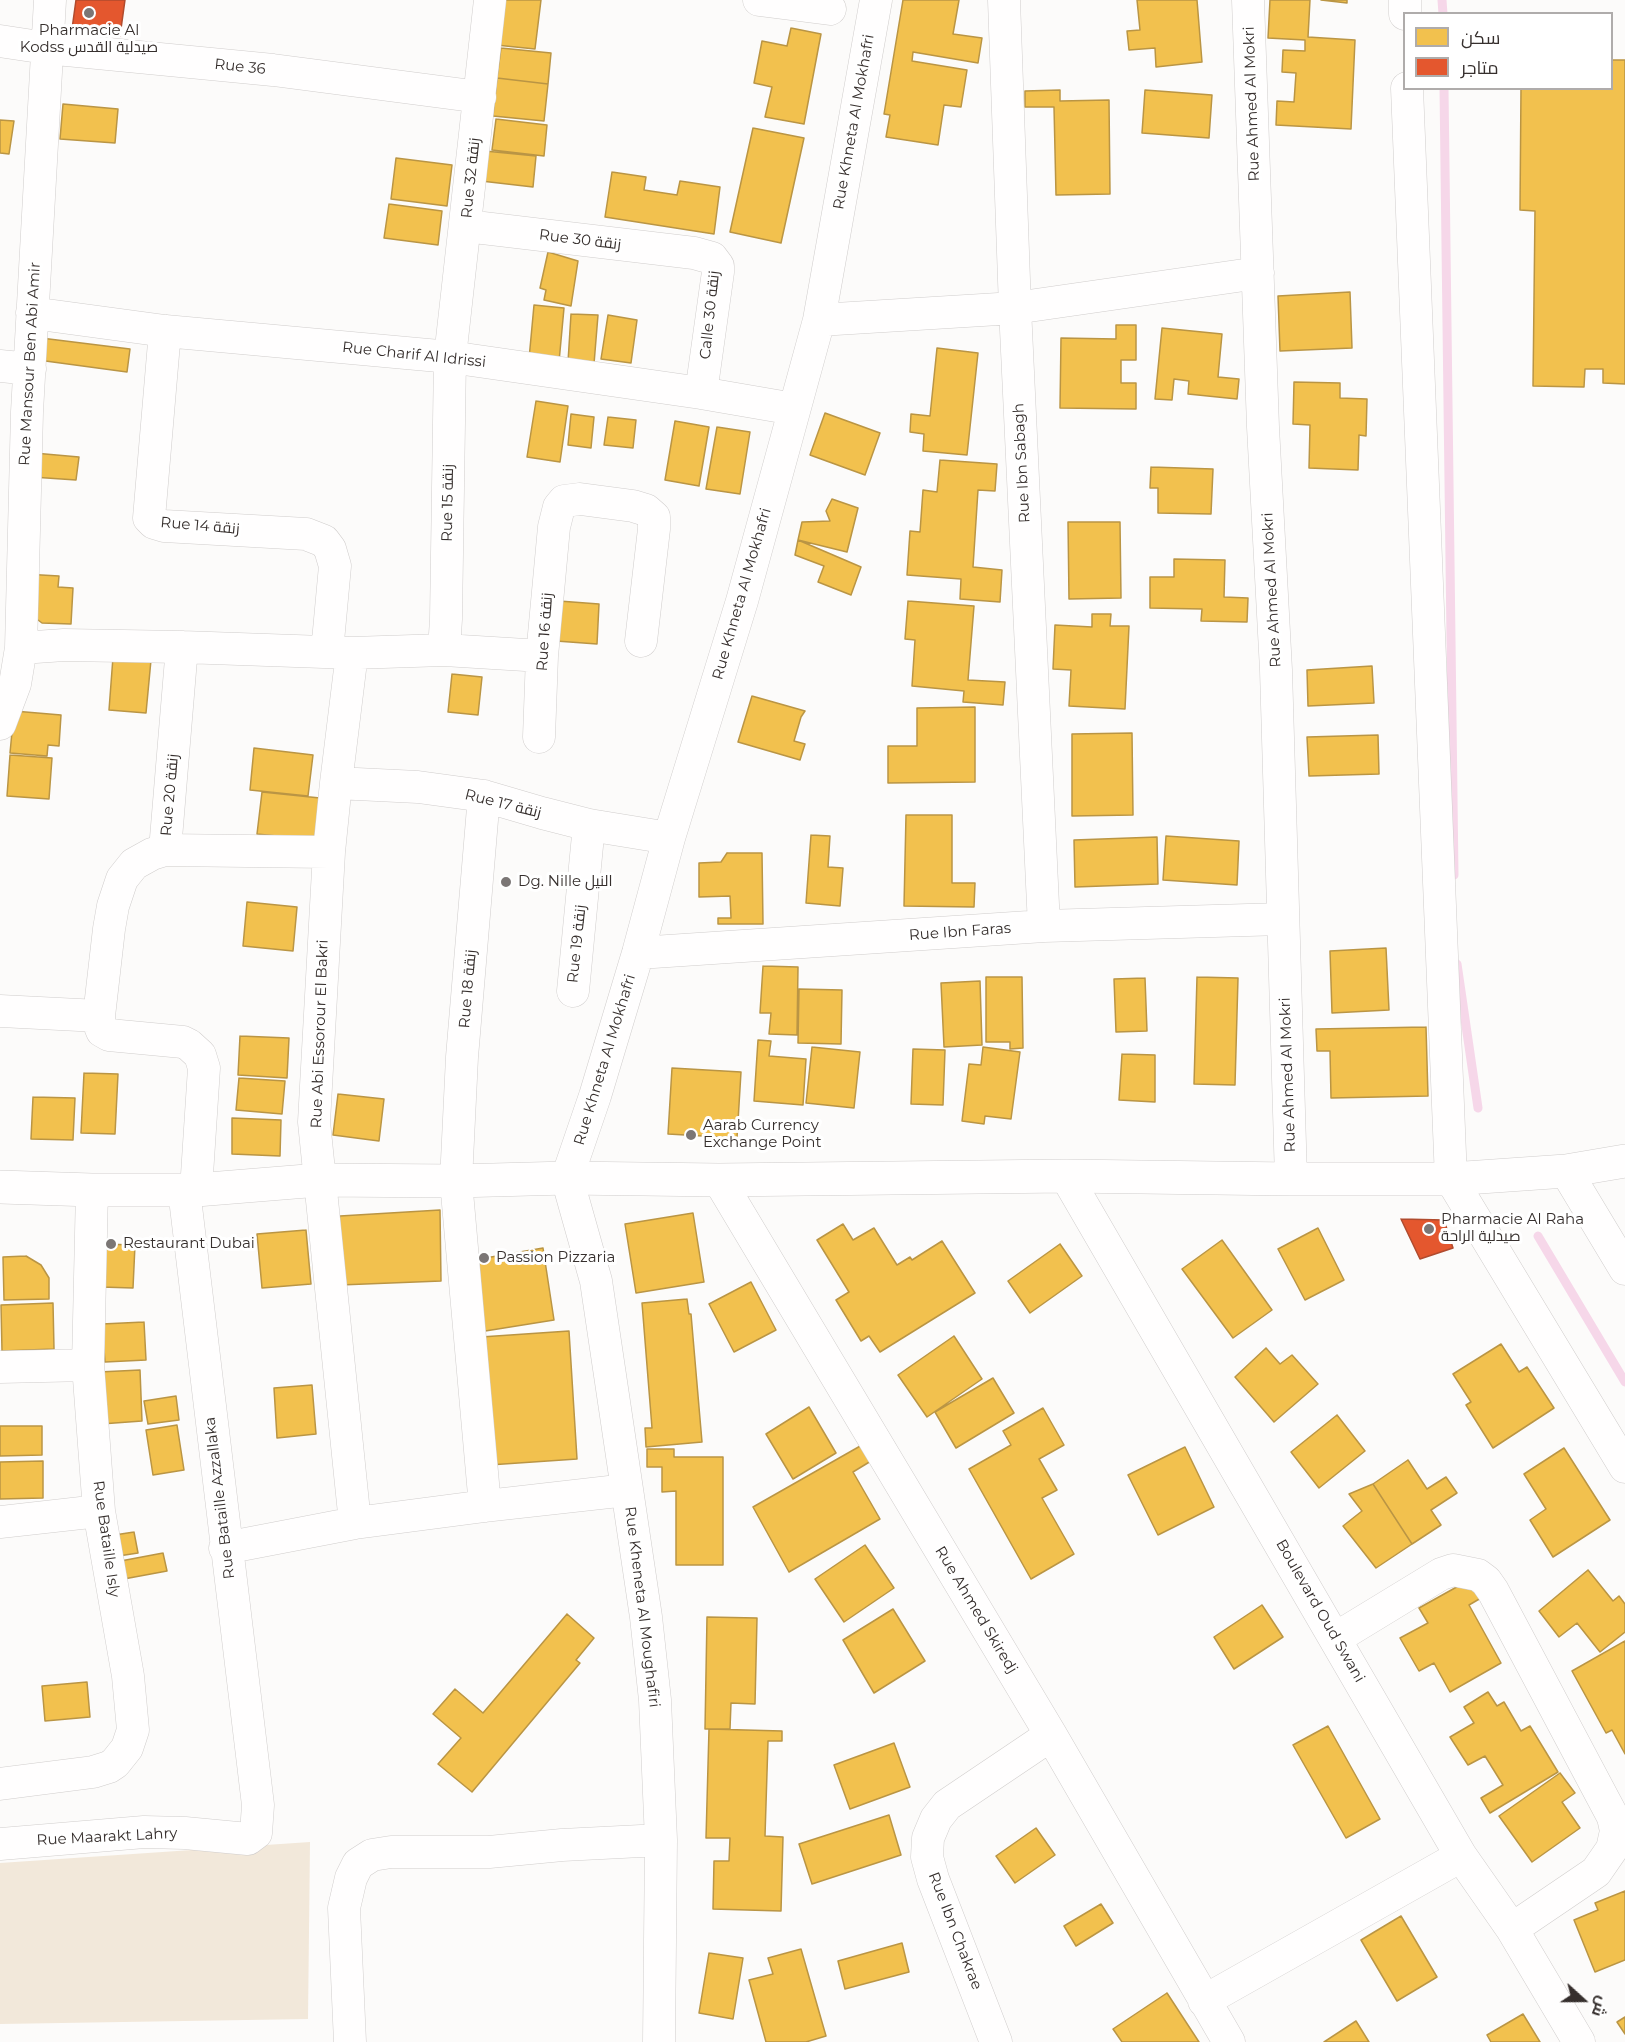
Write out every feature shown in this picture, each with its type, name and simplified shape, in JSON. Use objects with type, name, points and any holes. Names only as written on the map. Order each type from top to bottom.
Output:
[{"type":"main road","points":[[0,1187],[190,1190],[319,1180],[456,1182],[567,1178],[719,1180],[1066,1176],[1451,1179],[1566,1171],[1625,1161]]},
{"type":"street","name":"Rue Mansour Ben Abi Amir","points":[[0,724],[15,684],[21,648],[22,551],[15,368],[32,313],[50,0]]},
{"type":"street","name":"Rue 32 زنقة","points":[[450,357],[490,0]]},
{"type":"street","points":[[759,0],[830,9]]},
{"type":"street","name":"Rue Khneta Al Mokhafri","points":[[567,1178],[595,1096],[638,953],[669,838],[742,601],[819,320],[876,0]]},
{"type":"street","name":"Rue Ibn Sabagh","points":[[1004,0],[1015,308],[1044,926]]},
{"type":"street","name":"Rue Ahmed Al Mokri","points":[[1248,0],[1263,427],[1276,670],[1291,1179]]},
{"type":"street","name":"Rue 36","points":[[0,42],[273,70],[480,97]]},
{"type":"street","points":[[1407,90],[1451,1179],[1625,1467]]},
{"type":"street","name":"Rue 30 زنقة","points":[[466,226],[694,254]]},
{"type":"street","name":"Calle 30 زنقة","points":[[694,254],[712,258],[718,266],[701,393]]},
{"type":"street","points":[[819,320],[1015,308],[1258,273]]},
{"type":"street","name":"Rue Charif Al Idrissi","points":[[32,313],[165,331],[450,357],[701,393],[794,409]]},
{"type":"street","name":"Rue 14 زنقة","points":[[165,331],[149,518],[154,523],[164,526],[306,534],[324,541],[330,549],[335,566],[339,653]]},
{"type":"street","name":"Rue 15 زنقة","points":[[444,650],[450,357]]},
{"type":"street","name":"Rue 16 زنقة","points":[[539,737],[542,656],[554,527],[559,507],[564,501],[580,499],[633,506],[651,513],[655,521],[640,641]]},
{"type":"street","points":[[21,648],[63,645],[339,653],[444,650],[542,656]]},
{"type":"street","name":"Rue 20 زنقة","points":[[183,647],[165,850],[330,852]]},
{"type":"street","name":"Rue Abi Essorour El Bakri","points":[[339,653],[336,783],[314,1122],[355,1523]]},
{"type":"street","name":"Rue 17 زنقة","points":[[336,783],[418,787],[484,796],[589,825],[669,838]]},
{"type":"street","name":"Rue 18 زنقة","points":[[484,796],[462,1057],[456,1182],[484,1506]]},
{"type":"street","name":"Rue 19 زنقة","points":[[573,991],[589,825]]},
{"type":"street","points":[[0,1011],[99,1016],[109,929],[113,906],[122,879],[134,864],[165,850]]},
{"type":"street","name":"Rue Ibn Faras","points":[[638,953],[1044,926],[1282,919]]},
{"type":"street","name":"Rue Bataille Azzallaka","points":[[99,1016],[101,1029],[105,1034],[183,1042],[200,1055],[204,1068],[190,1190],[225,1548],[258,1805]]},
{"type":"street","points":[[1566,1171],[1625,1269]]},
{"type":"street","name":"Boulevard Oud Swani","points":[[1066,1176],[1461,1856],[1512,1929],[1579,2042]]},
{"type":"street","name":"Rue Kheneta Al Moughafiri","points":[[567,1178],[596,1281],[646,1617],[655,1700],[661,1840],[659,2042]]},
{"type":"street","name":"Rue Ahmed Skiredj","points":[[719,1180],[1051,1736],[1228,2042]]},
{"type":"street","name":"Rue Bataille Isly","points":[[0,1784],[104,1769],[115,1763],[130,1740],[133,1718],[99,1511],[88,1365],[92,1190]]},
{"type":"street","points":[[0,1367],[88,1365]]},
{"type":"street","points":[[225,1548],[355,1523],[627,1490]]},
{"type":"street","points":[[0,1522],[99,1511]]},
{"type":"street","points":[[1336,1638],[1441,1574],[1453,1570],[1478,1575],[1493,1591],[1613,1817],[1616,1831],[1612,1849],[1596,1872],[1512,1929]]},
{"type":"street","name":"Rue Ibn Chakrae","points":[[996,2042],[933,1879],[927,1857],[928,1838],[936,1819],[947,1805],[1051,1736]]},
{"type":"street","name":"Rue Maarakt Lahry","points":[[0,1844],[144,1832],[248,1839],[256,1833],[258,1805]]},
{"type":"street","points":[[350,2042],[344,1908],[351,1878],[358,1864],[372,1855],[391,1852],[489,1852],[562,1845],[661,1840]]},
{"type":"street","points":[[1204,2001],[1461,1856]]},
{"type":"shaded area","points":[[310,1842],[308,2019],[0,2024],[0,1863]]},
{"type":"building: سكن","points":[[501,0],[541,0],[535,49],[496,45]]},
{"type":"building: سكن","points":[[903,0],[959,0],[953,34],[982,38],[978,63],[913,52],[912,61],[967,70],[961,107],[944,105],[938,145],[886,137],[890,115],[884,114]]},
{"type":"building: سكن","points":[[1137,0],[1197,0],[1202,62],[1156,67],[1155,48],[1129,50],[1127,31],[1140,30]]},
{"type":"building: سكن","points":[[1270,0],[1310,0],[1308,37],[1355,40],[1351,129],[1276,125],[1277,101],[1294,102],[1296,73],[1282,72],[1283,50],[1305,51],[1305,40],[1268,38]]},
{"type":"building: سكن","points":[[1321,0],[1347,0],[1347,3]]},
{"type":"building: سكن","points":[[791,28],[821,34],[804,124],[765,117],[772,87],[754,83],[762,41],[787,46]]},
{"type":"building: سكن","points":[[501,48],[551,53],[548,84],[497,78]]},
{"type":"building: سكن","points":[[1613,60],[1625,60],[1625,384],[1603,383],[1603,369],[1585,369],[1584,387],[1533,386],[1535,211],[1520,210],[1521,90],[1613,90]]},
{"type":"building: سكن","points":[[497,78],[548,84],[544,121],[493,116]]},
{"type":"building: سكن","points":[[1060,90],[1060,101],[1109,100],[1110,194],[1056,195],[1054,107],[1025,107],[1025,91]]},
{"type":"building: سكن","points":[[1145,90],[1212,95],[1209,138],[1142,133]]},
{"type":"building: سكن","points":[[63,104],[118,109],[115,143],[60,139]]},
{"type":"building: سكن","points":[[496,119],[547,125],[544,156],[492,150]]},
{"type":"building: سكن","points":[[0,120],[14,121],[9,154],[0,153]]},
{"type":"building: سكن","points":[[753,128],[804,138],[781,243],[730,232]]},
{"type":"building: سكن","points":[[485,151],[536,156],[533,187],[481,181]]},
{"type":"building: سكن","points":[[396,158],[452,165],[447,206],[391,199]]},
{"type":"building: سكن","points":[[612,172],[646,177],[644,190],[677,195],[680,181],[720,187],[714,234],[605,217]]},
{"type":"building: سكن","points":[[389,204],[442,211],[438,245],[384,238]]},
{"type":"building: سكن","points":[[548,252],[578,261],[571,306],[544,300],[546,290],[540,288]]},
{"type":"building: سكن","points":[[1350,292],[1352,348],[1280,351],[1278,296]]},
{"type":"building: سكن","points":[[534,305],[564,308],[559,362],[529,359]]},
{"type":"building: سكن","points":[[571,314],[598,315],[594,364],[568,362]]},
{"type":"building: سكن","points":[[608,315],[637,320],[631,363],[601,359]]},
{"type":"building: سكن","points":[[1116,325],[1136,325],[1136,360],[1121,360],[1121,383],[1136,383],[1136,409],[1060,408],[1061,338],[1116,339]]},
{"type":"building: سكن","points":[[1162,328],[1222,334],[1218,377],[1239,379],[1237,399],[1188,394],[1189,381],[1174,379],[1172,400],[1155,399]]},
{"type":"building: سكن","points":[[41,338],[130,349],[127,372],[38,360]]},
{"type":"building: سكن","points":[[937,348],[978,353],[967,455],[923,451],[924,434],[910,432],[911,414],[930,416]]},
{"type":"building: سكن","points":[[1294,382],[1340,383],[1340,398],[1367,399],[1366,436],[1359,435],[1358,470],[1309,468],[1310,425],[1293,424]]},
{"type":"building: سكن","points":[[536,401],[568,406],[560,462],[527,457]]},
{"type":"building: سكن","points":[[825,413],[880,433],[865,475],[810,455]]},
{"type":"building: سكن","points":[[571,414],[594,417],[591,448],[568,445]]},
{"type":"building: سكن","points":[[608,417],[636,420],[633,448],[604,445]]},
{"type":"building: سكن","points":[[675,421],[709,427],[699,486],[665,480]]},
{"type":"building: سكن","points":[[717,427],[750,432],[740,494],[706,489]]},
{"type":"building: سكن","points":[[34,453],[79,457],[76,480],[32,477]]},
{"type":"building: سكن","points":[[940,460],[997,464],[995,491],[978,490],[973,567],[1002,570],[1000,602],[960,599],[961,579],[907,575],[910,531],[920,532],[923,490],[937,492]]},
{"type":"building: سكن","points":[[1151,467],[1213,469],[1211,514],[1158,513],[1158,488],[1150,488]]},
{"type":"building: سكن","points":[[832,499],[858,508],[847,552],[798,540],[802,522],[830,521],[826,511]]},
{"type":"building: سكن","points":[[1068,522],[1120,522],[1121,598],[1069,599]]},
{"type":"building: سكن","points":[[798,540],[861,567],[851,595],[818,582],[824,566],[795,555]]},
{"type":"building: سكن","points":[[1174,559],[1225,560],[1224,597],[1248,598],[1247,622],[1201,621],[1202,609],[1150,608],[1150,577],[1174,577]]},
{"type":"building: سكن","points":[[24,574],[59,576],[58,587],[73,588],[71,624],[42,623],[22,608]]},
{"type":"building: سكن","points":[[559,601],[599,604],[597,644],[556,641]]},
{"type":"building: سكن","points":[[908,601],[974,606],[968,680],[1005,682],[1003,705],[963,702],[964,691],[912,686],[915,640],[905,639]]},
{"type":"building: سكن","points":[[1092,614],[1111,614],[1110,626],[1129,626],[1125,709],[1069,706],[1071,670],[1053,669],[1055,625],[1092,627]]},
{"type":"building: سكن","points":[[113,657],[151,660],[146,713],[109,710]]},
{"type":"building: سكن","points":[[1372,666],[1374,703],[1308,706],[1307,670]]},
{"type":"building: سكن","points":[[452,674],[482,677],[478,715],[448,712]]},
{"type":"building: سكن","points":[[752,696],[805,711],[794,741],[805,744],[800,760],[738,742]]},
{"type":"building: سكن","points":[[975,707],[975,782],[888,783],[888,746],[917,746],[917,708]]},
{"type":"building: سكن","points":[[14,711],[61,715],[59,746],[48,745],[47,756],[10,753]]},
{"type":"building: سكن","points":[[1132,733],[1133,815],[1072,816],[1072,734]]},
{"type":"building: سكن","points":[[1378,735],[1379,774],[1309,776],[1307,737]]},
{"type":"building: سكن","points":[[254,748],[313,755],[308,796],[250,790]]},
{"type":"building: سكن","points":[[10,755],[52,758],[49,799],[7,796]]},
{"type":"building: سكن","points":[[262,792],[320,798],[316,840],[257,834]]},
{"type":"building: سكن","points":[[906,815],[952,815],[952,883],[975,883],[974,907],[904,906]]},
{"type":"building: سكن","points":[[811,835],[830,836],[828,867],[843,868],[840,906],[806,903]]},
{"type":"building: سكن","points":[[1166,836],[1239,841],[1237,885],[1163,880]]},
{"type":"building: سكن","points":[[1157,837],[1158,884],[1075,887],[1074,840]]},
{"type":"building: سكن","points":[[727,853],[762,853],[763,924],[718,924],[718,918],[731,918],[730,896],[699,897],[699,863],[721,862]]},
{"type":"building: سكن","points":[[247,902],[297,907],[293,951],[243,946]]},
{"type":"building: سكن","points":[[1386,948],[1389,1010],[1332,1013],[1330,951]]},
{"type":"building: سكن","points":[[763,966],[798,967],[797,1035],[769,1034],[771,1013],[760,1013]]},
{"type":"building: سكن","points":[[986,977],[1022,977],[1023,1048],[1010,1049],[1010,1042],[986,1042]]},
{"type":"building: سكن","points":[[1197,977],[1238,978],[1235,1085],[1194,1084]]},
{"type":"building: سكن","points":[[1145,978],[1147,1031],[1116,1032],[1114,979]]},
{"type":"building: سكن","points":[[980,981],[982,1045],[944,1047],[941,983]]},
{"type":"building: سكن","points":[[799,989],[842,990],[841,1044],[798,1043]]},
{"type":"building: سكن","points":[[1426,1027],[1428,1096],[1331,1098],[1330,1051],[1317,1051],[1316,1029]]},
{"type":"building: سكن","points":[[240,1036],[289,1038],[287,1078],[238,1075]]},
{"type":"building: سكن","points":[[758,1040],[771,1041],[769,1056],[806,1059],[803,1105],[754,1101]]},
{"type":"building: سكن","points":[[812,1047],[860,1052],[854,1108],[806,1103]]},
{"type":"building: سكن","points":[[983,1047],[1020,1052],[1011,1119],[985,1116],[984,1124],[962,1121],[969,1064],[981,1065]]},
{"type":"building: سكن","points":[[913,1049],[945,1050],[943,1105],[911,1104]]},
{"type":"building: سكن","points":[[1122,1054],[1155,1055],[1155,1102],[1119,1100]]},
{"type":"building: سكن","points":[[672,1068],[741,1072],[737,1138],[668,1134]]},
{"type":"building: سكن","points":[[84,1073],[118,1074],[115,1134],[81,1133]]},
{"type":"building: سكن","points":[[239,1078],[285,1081],[282,1114],[236,1110]]},
{"type":"building: سكن","points":[[338,1094],[384,1099],[379,1141],[333,1135]]},
{"type":"building: سكن","points":[[33,1097],[75,1098],[73,1140],[31,1139]]},
{"type":"building: سكن","points":[[232,1118],[281,1120],[280,1156],[232,1154]]},
{"type":"building: سكن","points":[[440,1210],[441,1281],[340,1285],[333,1235],[340,1216]]},
{"type":"building: سكن","points":[[693,1213],[704,1282],[636,1293],[625,1224]]},
{"type":"building: سكن","points":[[843,1224],[853,1240],[874,1228],[897,1265],[910,1257],[912,1260],[942,1241],[975,1293],[880,1352],[869,1336],[861,1341],[836,1300],[849,1292],[817,1240]]},
{"type":"building: سكن","points":[[1318,1228],[1344,1280],[1305,1300],[1278,1249]]},
{"type":"building: سكن","points":[[306,1230],[311,1284],[262,1288],[257,1234]]},
{"type":"building: سكن","points":[[1222,1240],[1272,1310],[1233,1338],[1182,1269]]},
{"type":"building: سكن","points":[[102,1244],[135,1245],[133,1288],[101,1287]]},
{"type":"building: سكن","points":[[1060,1244],[1082,1276],[1030,1313],[1008,1281]]},
{"type":"building: سكن","points":[[543,1248],[554,1320],[479,1332],[468,1261]]},
{"type":"building: سكن","points":[[26,1256],[41,1265],[49,1278],[49,1299],[4,1300],[3,1257]]},
{"type":"building: سكن","points":[[751,1282],[776,1330],[734,1352],[709,1304]]},
{"type":"building: سكن","points":[[687,1299],[689,1314],[691,1314],[702,1442],[646,1447],[645,1428],[652,1428],[642,1303]]},
{"type":"building: سكن","points":[[53,1303],[54,1349],[2,1351],[1,1305]]},
{"type":"building: سكن","points":[[144,1322],[146,1360],[105,1362],[102,1324]]},
{"type":"building: سكن","points":[[569,1331],[577,1459],[489,1465],[481,1337]]},
{"type":"building: سكن","points":[[954,1336],[982,1379],[927,1417],[898,1375]]},
{"type":"building: سكن","points":[[1501,1344],[1519,1372],[1527,1367],[1554,1408],[1493,1448],[1466,1405],[1471,1402],[1453,1374]]},
{"type":"building: سكن","points":[[1266,1348],[1280,1364],[1292,1355],[1318,1384],[1274,1422],[1235,1377]]},
{"type":"building: سكن","points":[[140,1370],[142,1421],[101,1424],[99,1372]]},
{"type":"building: سكن","points":[[993,1378],[1014,1413],[956,1448],[935,1412]]},
{"type":"building: سكن","points":[[312,1385],[316,1434],[277,1438],[274,1388]]},
{"type":"building: سكن","points":[[176,1396],[179,1420],[148,1424],[144,1401]]},
{"type":"building: سكن","points":[[809,1407],[836,1453],[793,1479],[766,1434]]},
{"type":"building: سكن","points":[[1043,1408],[1064,1445],[1039,1459],[1057,1490],[1042,1498],[1074,1554],[1031,1579],[969,1469],[1011,1445],[1003,1431]]},
{"type":"building: سكن","points":[[1337,1415],[1365,1451],[1319,1488],[1291,1452]]},
{"type":"building: سكن","points":[[177,1425],[184,1470],[153,1475],[146,1430]]},
{"type":"building: سكن","points":[[0,1426],[42,1426],[42,1455],[0,1456]]},
{"type":"building: سكن","points":[[862,1445],[871,1461],[853,1472],[880,1519],[789,1572],[753,1507]]},
{"type":"building: سكن","points":[[1185,1447],[1214,1507],[1158,1535],[1128,1475]]},
{"type":"building: سكن","points":[[1564,1448],[1610,1520],[1553,1557],[1530,1520],[1546,1509],[1524,1474]]},
{"type":"building: سكن","points":[[647,1449],[674,1449],[674,1457],[723,1457],[723,1565],[676,1565],[676,1491],[662,1492],[662,1467],[647,1467]]},
{"type":"building: سكن","points":[[1408,1460],[1427,1489],[1446,1477],[1457,1493],[1431,1510],[1441,1525],[1412,1544],[1373,1484]]},
{"type":"building: سكن","points":[[43,1461],[43,1498],[0,1499],[0,1462]]},
{"type":"building: سكن","points":[[1373,1484],[1412,1544],[1376,1568],[1343,1526],[1362,1511],[1349,1494]]},
{"type":"building: سكن","points":[[134,1532],[138,1553],[112,1557],[108,1536]]},
{"type":"building: سكن","points":[[865,1545],[894,1588],[844,1622],[815,1579]]},
{"type":"building: سكن","points":[[163,1553],[167,1571],[113,1581],[110,1563]]},
{"type":"building: سكن","points":[[1588,1570],[1613,1601],[1619,1596],[1625,1604],[1625,1632],[1600,1652],[1577,1623],[1559,1637],[1539,1611]]},
{"type":"building: سكن","points":[[1471,1579],[1481,1598],[1469,1605],[1501,1663],[1450,1692],[1434,1663],[1419,1671],[1400,1638],[1428,1623],[1419,1608]]},
{"type":"building: سكن","points":[[1262,1605],[1283,1637],[1234,1669],[1214,1637]]},
{"type":"building: سكن","points":[[893,1609],[925,1661],[874,1693],[843,1640]]},
{"type":"building: سكن","points":[[567,1614],[594,1638],[576,1660],[580,1663],[472,1792],[438,1764],[461,1738],[433,1714],[455,1689],[483,1713]]},
{"type":"building: سكن","points":[[707,1617],[757,1618],[755,1704],[731,1703],[730,1729],[705,1729]]},
{"type":"building: سكن","points":[[1625,1641],[1625,1754],[1612,1730],[1606,1733],[1572,1671]]},
{"type":"building: سكن","points":[[87,1682],[90,1717],[45,1721],[42,1686]]},
{"type":"building: سكن","points":[[1488,1692],[1497,1706],[1504,1702],[1521,1731],[1530,1726],[1558,1772],[1490,1813],[1481,1798],[1503,1785],[1485,1756],[1468,1765],[1450,1737],[1474,1723],[1464,1707]]},
{"type":"building: سكن","points":[[1328,1726],[1380,1819],[1346,1838],[1293,1745]]},
{"type":"building: سكن","points":[[709,1729],[782,1731],[782,1741],[768,1741],[765,1836],[783,1837],[781,1911],[713,1909],[714,1861],[729,1861],[730,1838],[706,1838]]},
{"type":"building: سكن","points":[[894,1743],[910,1787],[850,1809],[834,1765]]},
{"type":"building: سكن","points":[[1560,1773],[1575,1793],[1562,1802],[1580,1828],[1532,1862],[1499,1816]]},
{"type":"building: سكن","points":[[889,1815],[901,1855],[812,1884],[799,1844]]},
{"type":"building: سكن","points":[[1036,1828],[1055,1855],[1015,1883],[996,1856]]},
{"type":"building: سكن","points":[[1625,1891],[1625,1960],[1595,1972],[1574,1920],[1598,1910],[1595,1903]]},
{"type":"building: سكن","points":[[1101,1904],[1113,1923],[1076,1946],[1064,1926]]},
{"type":"building: سكن","points":[[1401,1916],[1437,1977],[1397,2001],[1361,1940]]},
{"type":"building: سكن","points":[[902,1943],[909,1972],[845,1989],[838,1961]]},
{"type":"building: سكن","points":[[801,1949],[826,2036],[806,2042],[766,2042],[749,1980],[773,1974],[768,1958]]},
{"type":"building: سكن","points":[[709,1953],[743,1958],[733,2019],[699,2013]]},
{"type":"building: سكن","points":[[1167,1993],[1199,2042],[1122,2042],[1113,2029]]},
{"type":"building: سكن","points":[[1523,2014],[1540,2042],[1491,2042],[1487,2035]]},
{"type":"building: سكن","points":[[1625,2017],[1625,2034],[1617,2022]]},
{"type":"building: سكن","points":[[1356,2021],[1369,2042],[1324,2042]]},
{"type":"building: متاجر","points":[[76,0],[125,0],[120,36],[72,29]]},
{"type":"building: متاجر","points":[[1401,1219],[1444,1220],[1453,1248],[1420,1259]]},
{"type":"waterway","points":[[1442,0],[1443,12]]},
{"type":"waterway","points":[[1444,90],[1454,875]]},
{"type":"waterway","points":[[1457,964],[1478,1108]]},
{"type":"waterway","points":[[1538,1236],[1625,1382]]},
{"type":"place","name":"Pharmacie Al Kodss صيدلية القدس","points":[[89,13]]},
{"type":"place","name":"Dg. Nille النيل","points":[[506,882]]},
{"type":"place","name":"Aarab Currency Exchange Point","points":[[691,1135]]},
{"type":"place","name":"Pharmacie Al Raha صيدلية الراحة","points":[[1429,1229]]},
{"type":"place","name":"Restaurant Dubai","points":[[111,1244]]},
{"type":"place","name":"Passion Pizzaria","points":[[484,1258]]}]
